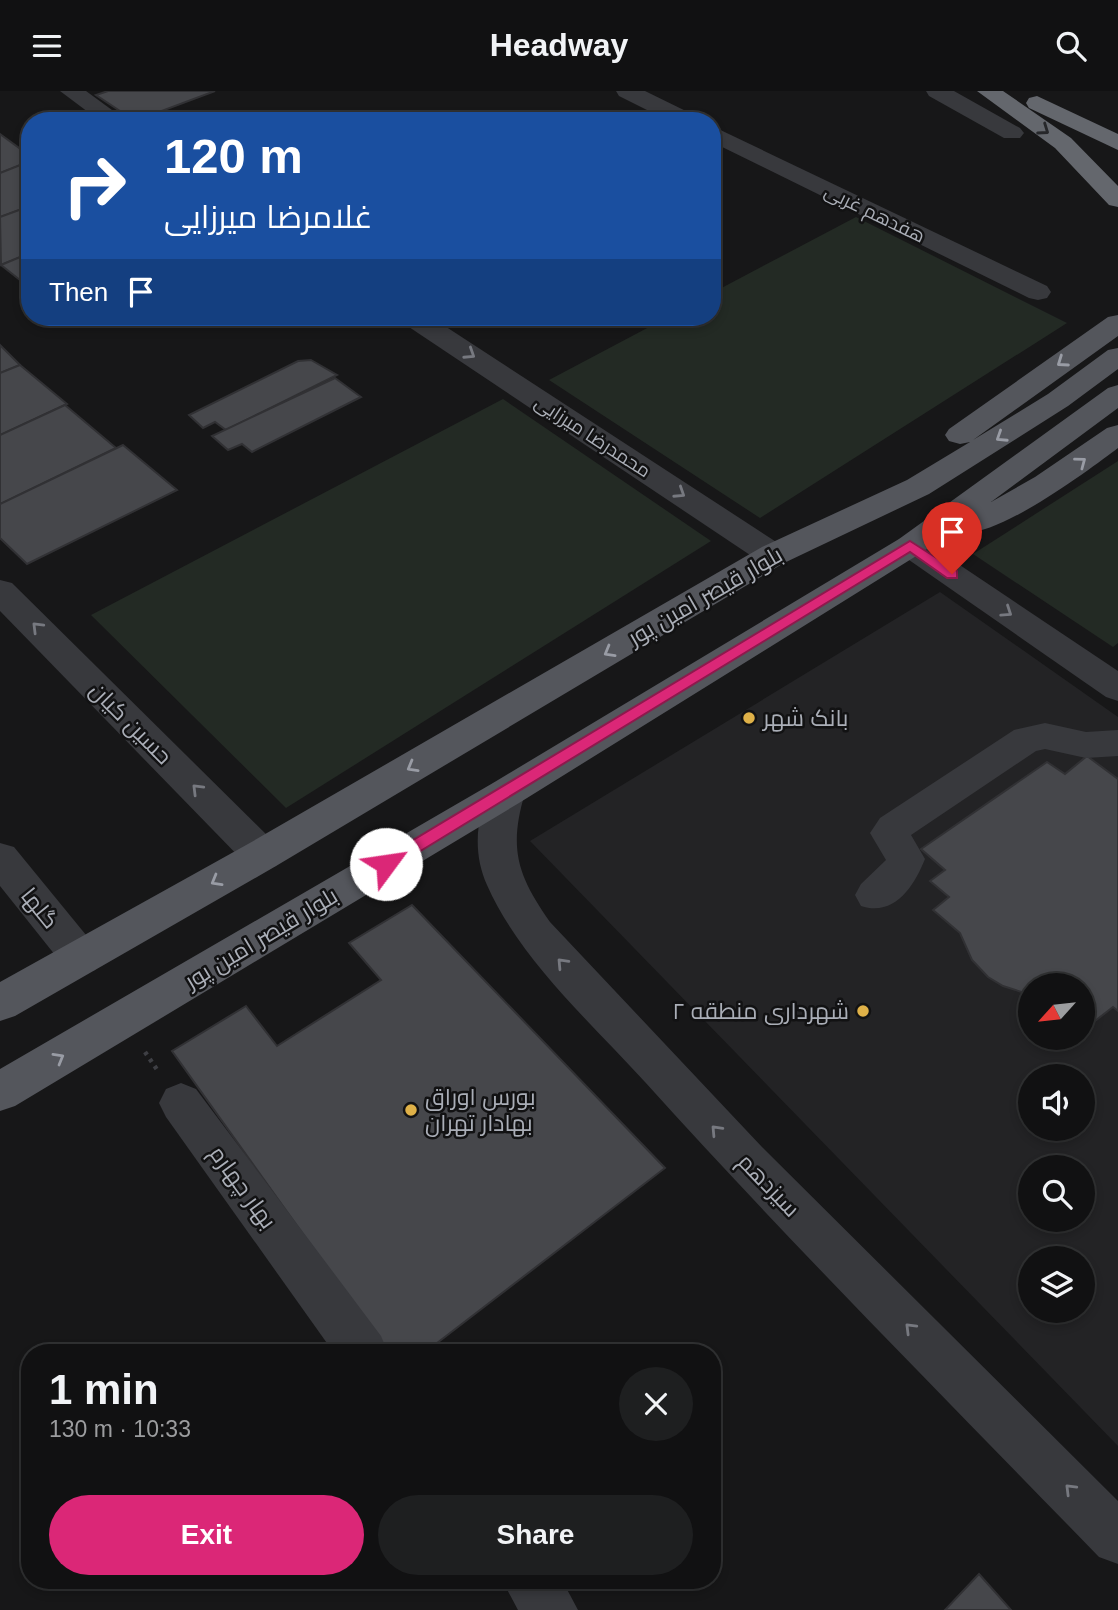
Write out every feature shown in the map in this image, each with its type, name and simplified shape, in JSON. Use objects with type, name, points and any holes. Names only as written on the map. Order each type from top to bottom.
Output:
[{"type":"highway","points":[[988,91],[1063,143],[1118,200]]},
{"type":"highway","points":[[1013,91],[1118,143]]},
{"type":"main road","points":[[851,519],[933,453],[1118,323]]},
{"type":"main road","name":"بلوار قیصر امین پور","points":[[0,1003],[262,855],[774,555],[918,487],[1058,400],[1118,356]]},
{"type":"main road","name":"بلوار قیصر امین پور","points":[[0,1092],[506,793],[910,546],[1118,394]]},
{"type":"main road","points":[[910,546],[989,516],[1018,501],[1063,475],[1118,434]]},
{"type":"street","points":[[71,91],[102,112]]},
{"type":"street","points":[[627,91],[670,112]]},
{"type":"street","points":[[937,91],[1012,133]]},
{"type":"street","name":"هفدهم غربی","points":[[721,137],[1038,292]]},
{"type":"street","name":"محمدرضا میرزایی","points":[[427,326],[774,555]]},
{"type":"street","points":[[910,546],[1118,688]]},
{"type":"street","name":"حسین کیان","points":[[0,590],[262,855]]},
{"type":"street","points":[[875,895],[899,875],[906,859],[891,838],[892,828],[1027,739],[1045,736],[1086,745],[1118,743]]},
{"type":"street","name":"سیزدهم","points":[[506,793],[497,817],[496,855],[508,895],[536,934],[746,1162],[1118,1538]]},
{"type":"street","name":"گلها","points":[[0,858],[81,958]]},
{"type":"street","name":"بهار چهارم","points":[[181,1103],[356,1344]]},
{"type":"street","points":[[536,1589],[551,1610]]},
{"type":"path","points":[[121,1021],[181,1103]]},
{"type":"shaded area","points":[[856,217],[1067,323],[760,518],[549,380],[651,326],[721,326],[721,288]]},
{"type":"shaded area","points":[[503,399],[711,541],[286,808],[91,615]]},
{"type":"shaded area","points":[[1118,461],[1118,643],[1113,647],[973,554]]},
{"type":"shaded area","name":"شهرداری منطقه ۲","points":[[940,592],[1118,717],[1118,1446],[530,841]]},
{"type":"building","points":[[108,91],[215,91],[159,112],[122,112],[96,95]]},
{"type":"building","points":[[0,134],[21,149],[21,165],[0,173]]},
{"type":"building","points":[[21,165],[21,209],[0,217],[0,173]]},
{"type":"building","points":[[21,209],[21,257],[1,265],[0,217]]},
{"type":"building","points":[[21,257],[21,281],[1,265]]},
{"type":"building","points":[[0,345],[20,365],[0,373]]},
{"type":"building","points":[[311,360],[337,375],[226,430],[215,422],[203,428],[189,415],[298,361]]},
{"type":"building","points":[[20,365],[67,404],[0,435],[0,373]]},
{"type":"building","points":[[335,378],[361,397],[252,452],[242,444],[228,450],[212,436]]},
{"type":"building","points":[[65,405],[116,448],[0,504],[0,435]]},
{"type":"building","points":[[123,445],[177,490],[27,564],[0,538],[0,504]]},
{"type":"building","points":[[1087,756],[1118,779],[1118,1011],[1113,1007],[1096,1020],[1096,973],[1018,973],[1018,991],[988,977],[972,960],[960,933],[933,910],[949,897],[930,881],[945,870],[921,849],[1047,762],[1065,774]]},
{"type":"building","name":"بورس اوراق بهادار تهران","points":[[412,905],[665,1168],[436,1344],[382,1344],[172,1051],[246,1006],[277,1046],[381,980],[349,943]]},
{"type":"building","points":[[979,1574],[1011,1610],[945,1610]]},
{"type":"place","name":"بانک شهر","points":[[749,718]]},
{"type":"place","name":"شهرداری منطقه ۲","points":[[863,1011]]},
{"type":"place","name":"بورس اوراق بهادار تهران","points":[[411,1110]]},
{"type":"route","points":[[386,864],[910,546],[952,574]]}]
